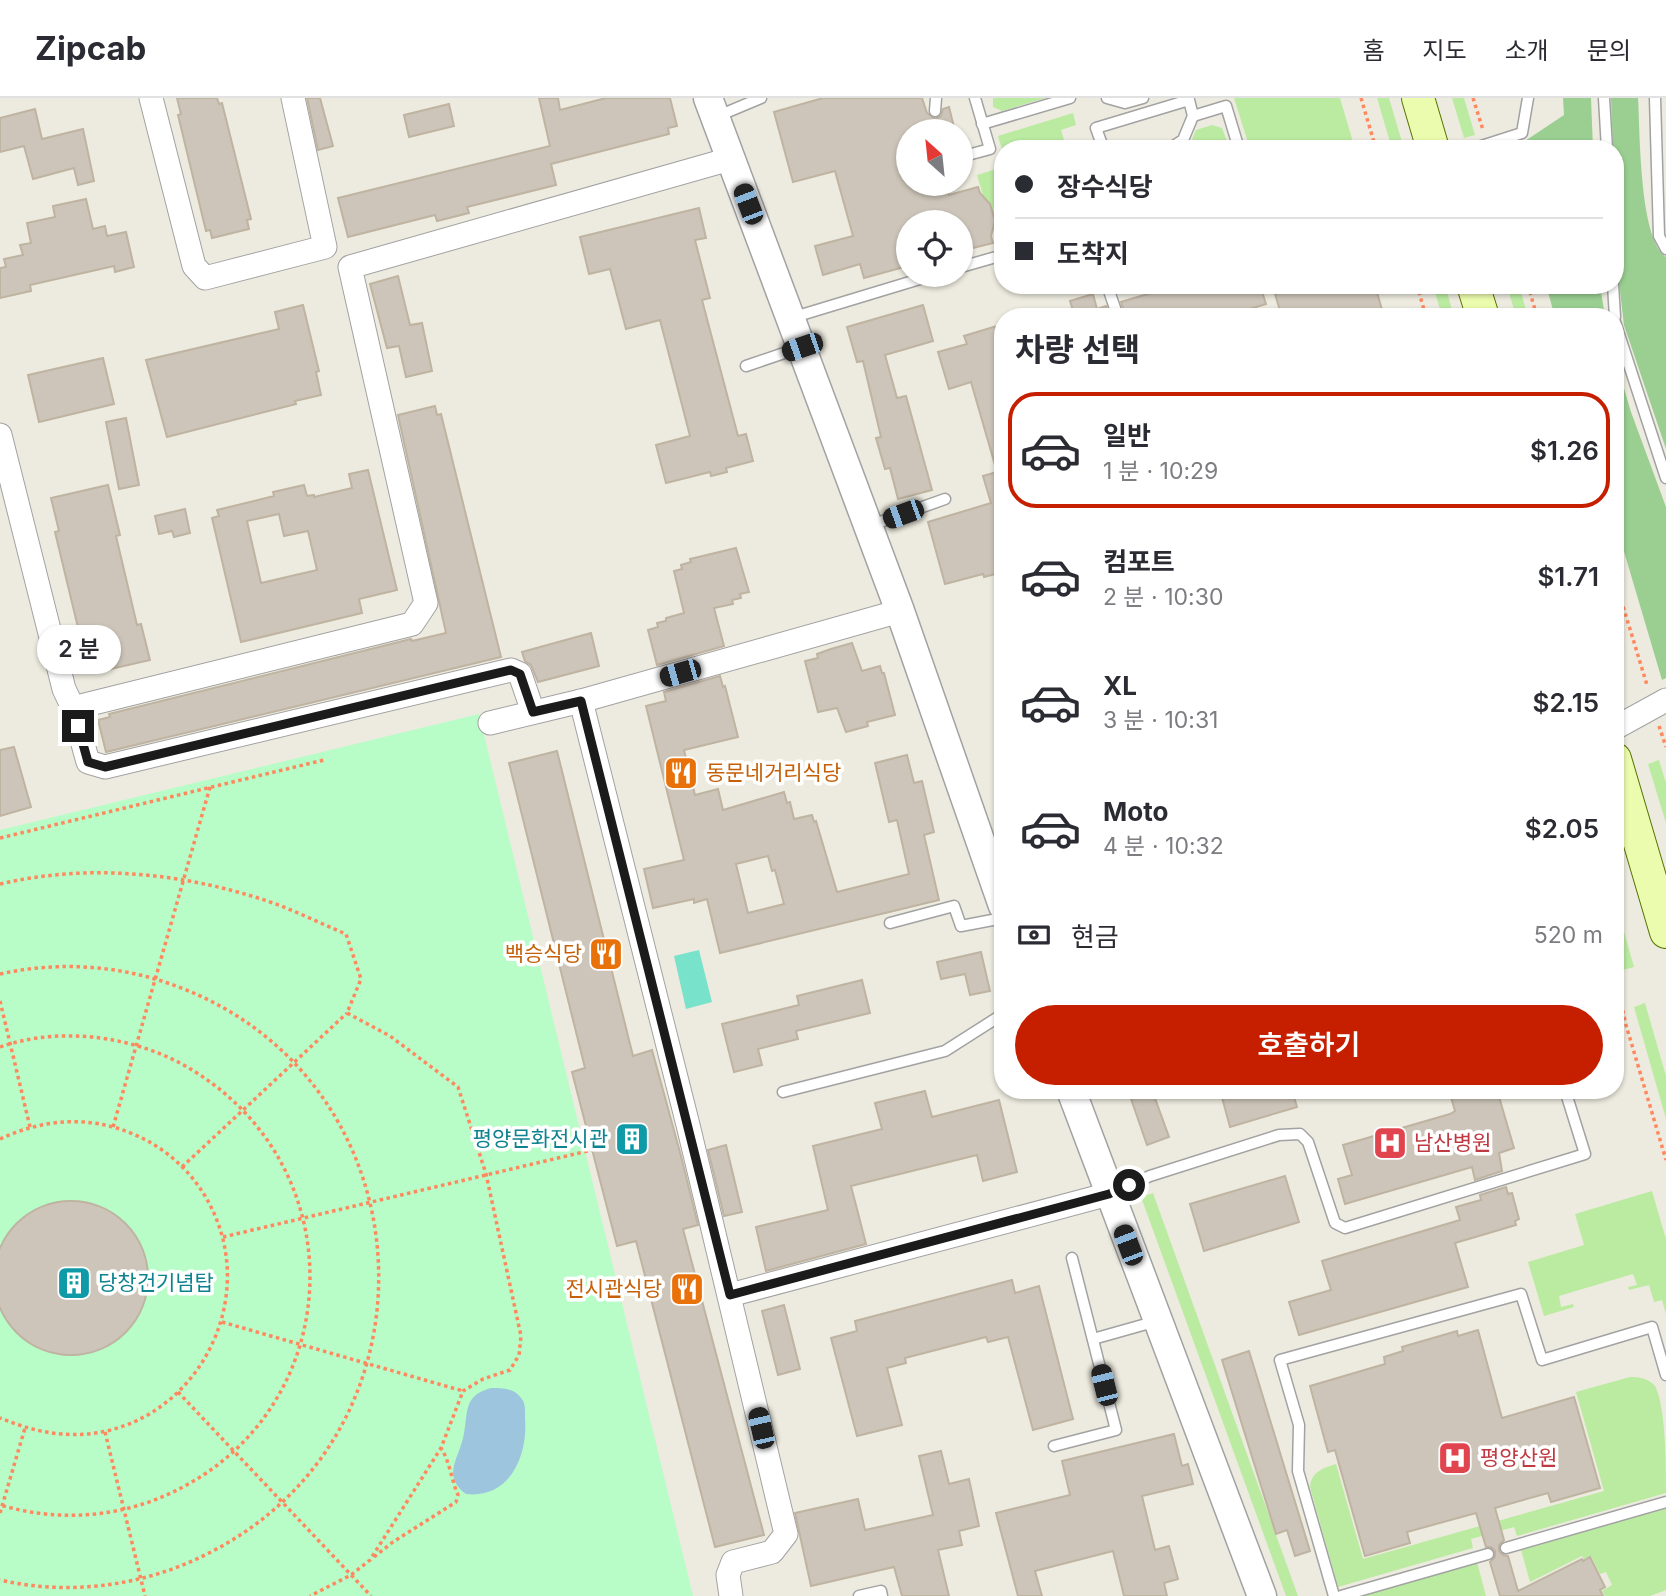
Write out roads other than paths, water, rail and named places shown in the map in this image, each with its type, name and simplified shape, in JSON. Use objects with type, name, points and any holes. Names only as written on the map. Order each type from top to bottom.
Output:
[{"type":"main road","points":[[1418,98],[1430,140]]},
{"type":"main road","points":[[1624,784],[1658,878],[1666,932]]},
{"type":"street","points":[[151,98],[194,266],[205,278],[325,247]]},
{"type":"street","points":[[73,708],[412,624],[426,603],[350,267],[325,247],[293,98]]},
{"type":"street","points":[[712,108],[869,526],[994,880]]},
{"type":"street","points":[[350,267],[730,159]]},
{"type":"street","points":[[0,436],[64,689],[73,708],[88,762],[105,767],[511,670],[520,674],[533,712]]},
{"type":"street","points":[[490,723],[581,701],[900,611]]},
{"type":"street","points":[[581,701],[730,1295],[786,1534],[772,1552],[733,1562],[728,1575],[731,1596]]},
{"type":"street","points":[[1624,723],[1660,703]]},
{"type":"street","points":[[1074,1099],[1262,1596]]},
{"type":"street","points":[[730,1295],[1109,1194]]},
{"type":"lane","points":[[712,108],[761,98]]},
{"type":"lane","points":[[935,111],[936,98]]},
{"type":"lane","points":[[973,153],[989,149],[975,98]]},
{"type":"lane","points":[[982,124],[1070,98]]},
{"type":"lane","points":[[1107,98],[1125,103],[1139,100],[1140,115]]},
{"type":"lane","points":[[1500,140],[1522,133],[1528,98]]},
{"type":"lane","points":[[1604,98],[1606,140]]},
{"type":"lane","points":[[1655,98],[1659,236],[1666,248]]},
{"type":"lane","points":[[1100,140],[1096,128],[1188,100],[1193,116],[1183,140]]},
{"type":"lane","points":[[1193,116],[1226,106],[1236,140]]},
{"type":"lane","points":[[973,264],[994,258]]},
{"type":"lane","points":[[791,318],[896,286]]},
{"type":"lane","points":[[746,366],[802,347]]},
{"type":"lane","points":[[1624,347],[1666,478]]},
{"type":"lane","points":[[869,526],[944,499]]},
{"type":"lane","points":[[890,923],[954,906],[961,926],[994,920]]},
{"type":"lane","points":[[783,1092],[945,1051],[994,1020]]},
{"type":"lane","points":[[1109,1194],[1150,1176],[1279,1135],[1300,1134],[1308,1142],[1335,1223],[1345,1228],[1585,1154],[1569,1099]]},
{"type":"lane","points":[[1054,1446],[1116,1430],[1072,1258]]},
{"type":"lane","points":[[1334,1596],[1298,1471],[1299,1425],[1280,1360],[1521,1294],[1542,1360],[1652,1327],[1666,1375]]},
{"type":"lane","points":[[1093,1339],[1157,1321]]},
{"type":"lane","points":[[1506,1548],[1666,1502]]},
{"type":"lane","points":[[1341,1596],[1488,1554]]},
{"type":"lane","points":[[859,1596],[881,1591],[882,1596]]},
{"type":"place","name":"동문네거리식당","points":[[681,773]]},
{"type":"place","name":"백승식당","points":[[606,954]]},
{"type":"place","name":"평양문화전시관","points":[[632,1139]]},
{"type":"place","name":"남산병원","points":[[1390,1143]]},
{"type":"place","name":"당창건기념탑","points":[[74,1283]]},
{"type":"place","name":"전시관식당","points":[[687,1289]]},
{"type":"place","name":"평양산원","points":[[1455,1458]]}]
